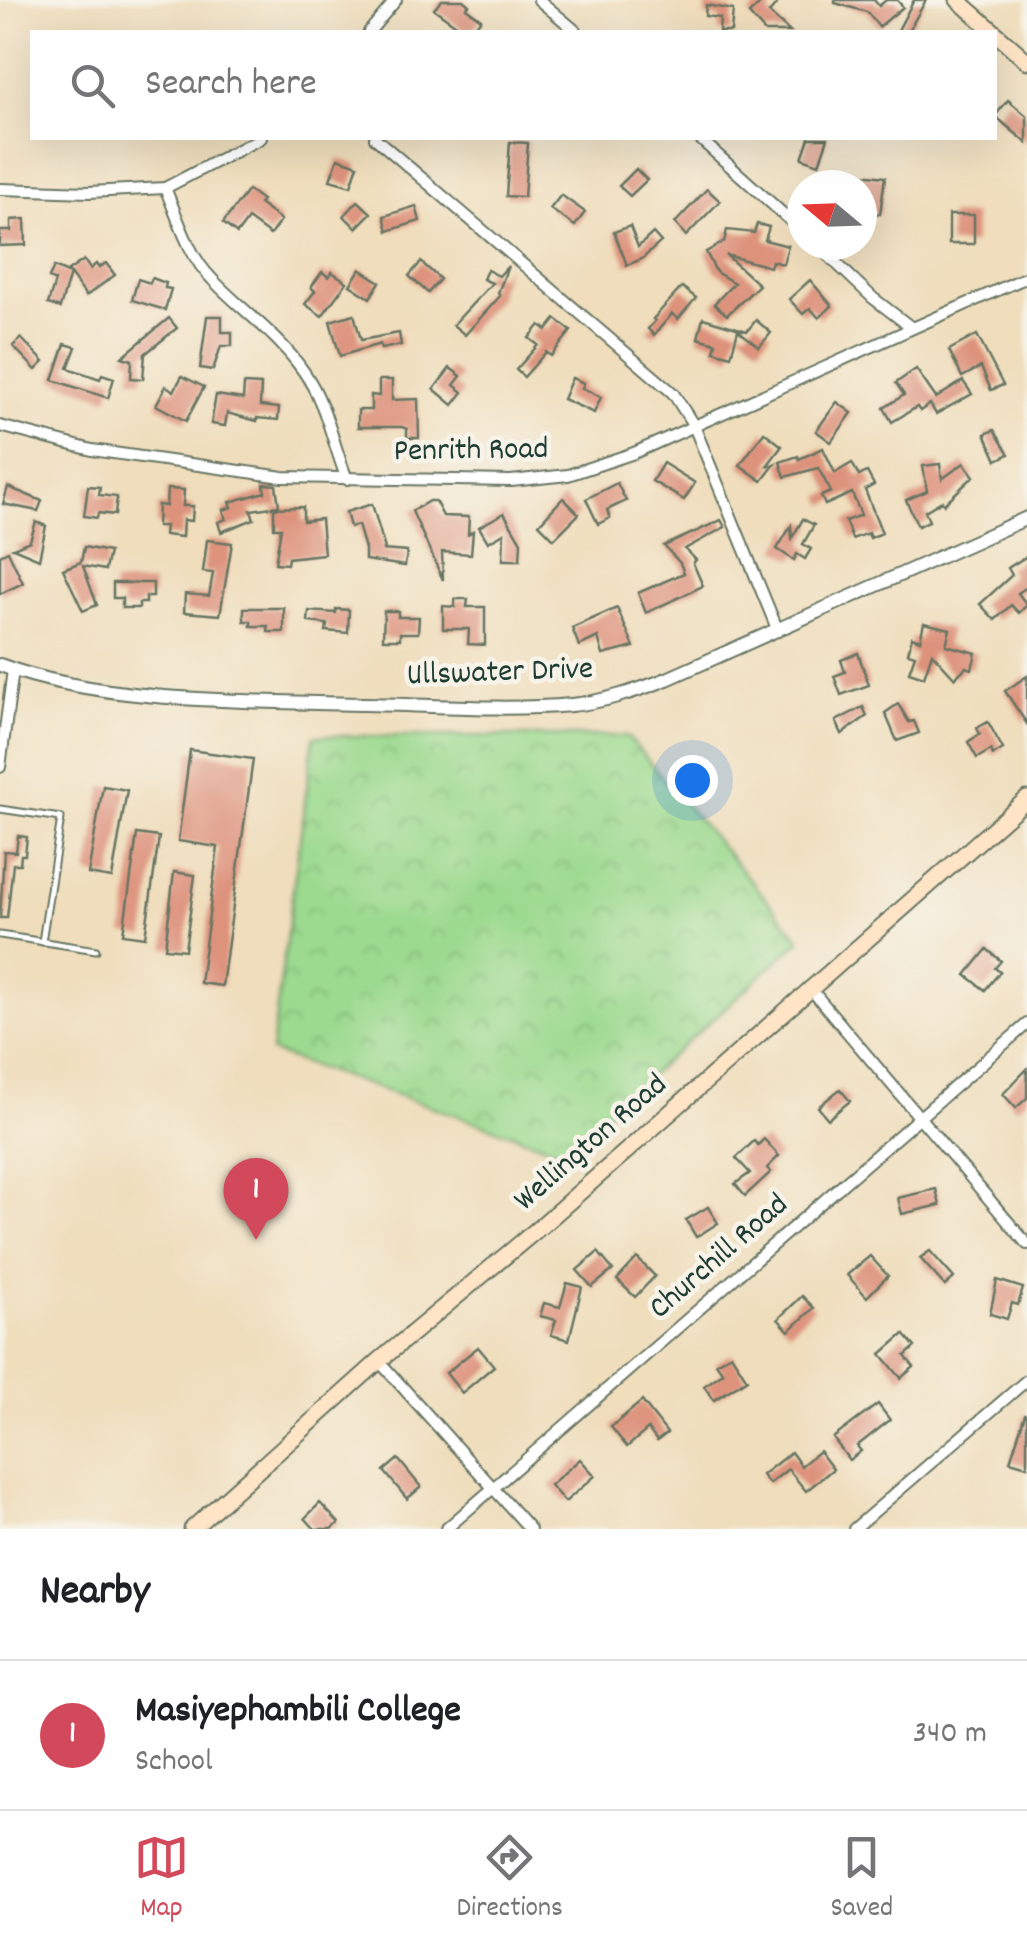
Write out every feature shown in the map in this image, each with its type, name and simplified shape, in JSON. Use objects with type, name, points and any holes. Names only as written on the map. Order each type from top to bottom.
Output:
[{"type":"main road","points":[[958,0],[992,30]]},
{"type":"main road","points":[[997,34],[1027,61]]},
{"type":"main road","name":"Wellington Road","points":[[192,1529],[1027,798]]},
{"type":"street","points":[[371,30],[396,0]]},
{"type":"street","points":[[538,0],[574,30]]},
{"type":"street","points":[[0,190],[89,192],[165,188],[257,140]]},
{"type":"street","points":[[378,140],[673,394],[694,426],[778,631]]},
{"type":"street","points":[[700,140],[787,218]]},
{"type":"street","points":[[165,188],[198,263],[257,318],[302,368],[329,419],[346,479]]},
{"type":"street","points":[[833,260],[912,328]]},
{"type":"street","name":"Penrith Road","points":[[0,426],[92,450],[283,478],[511,480],[568,474],[634,453],[1027,276]]},
{"type":"street","name":"Ullswater Drive","points":[[6,667],[90,686],[172,697],[482,708],[572,705],[633,692],[1027,518]]},
{"type":"street","points":[[0,767],[6,667]]},
{"type":"street","points":[[809,987],[1027,1244]]},
{"type":"street","name":"Churchill Road","points":[[446,1529],[1027,1024]]},
{"type":"street","points":[[379,1362],[530,1529]]},
{"type":"street","points":[[854,1529],[1027,1380]]},
{"type":"lane","points":[[0,809],[62,818],[42,942]]},
{"type":"lane","points":[[0,935],[96,950]]},
{"type":"green space","points":[[314,736],[627,736],[801,940],[564,1152],[271,1052]]},
{"type":"building","points":[[442,0],[463,0],[469,5],[466,8],[481,19],[473,30],[463,30],[434,9]]},
{"type":"building","points":[[764,0],[780,0],[769,13],[788,30],[763,30],[749,14]]},
{"type":"building","points":[[835,0],[874,0],[879,6],[886,0],[897,0],[903,7],[879,27],[867,12]]},
{"type":"building","points":[[914,0],[926,0],[909,30],[898,30]]},
{"type":"building","points":[[706,5],[733,10],[731,30],[719,30],[720,18],[705,16]]},
{"type":"building","points":[[1008,100],[1027,116],[1027,143],[997,118]]},
{"type":"building","points":[[808,140],[827,140],[819,164],[802,158]]},
{"type":"building","points":[[510,142],[528,143],[524,197],[506,196]]},
{"type":"building","points":[[338,158],[358,165],[351,186],[330,180]]},
{"type":"building","points":[[636,169],[647,180],[630,196],[619,186]]},
{"type":"building","points":[[877,176],[885,177],[880,214],[877,214]]},
{"type":"building","points":[[707,189],[720,201],[686,236],[675,223]]},
{"type":"building","points":[[248,190],[281,220],[270,235],[248,219],[237,234],[223,223]]},
{"type":"building","points":[[561,195],[585,212],[575,226],[550,209]]},
{"type":"building","points":[[358,201],[371,213],[356,228],[344,216]]},
{"type":"building","points":[[416,206],[420,221],[388,231],[384,216]]},
{"type":"building","points":[[949,215],[974,215],[974,244],[949,244]]},
{"type":"building","points":[[25,219],[26,245],[0,246],[0,231],[11,231],[11,220]]},
{"type":"building","points":[[757,224],[769,227],[765,240],[787,246],[783,264],[772,261],[770,267],[726,255],[759,285],[727,315],[714,304],[734,283],[716,272],[706,252],[724,242],[727,230],[754,233]]},
{"type":"building","points":[[630,226],[638,247],[653,233],[661,242],[642,259],[627,265],[614,232]]},
{"type":"building","points":[[84,260],[90,269],[106,263],[115,275],[86,296],[68,271]]},
{"type":"building","points":[[421,262],[440,279],[428,293],[409,276]]},
{"type":"building","points":[[508,266],[500,296],[465,335],[453,325],[492,283],[483,279],[487,270],[499,276]]},
{"type":"building","points":[[54,267],[70,274],[60,308],[48,304],[55,281],[49,278]]},
{"type":"building","points":[[360,269],[380,282],[370,298],[350,285]]},
{"type":"building","points":[[322,272],[329,277],[332,272],[347,282],[322,316],[305,304]]},
{"type":"building","points":[[152,278],[171,289],[165,310],[132,300],[138,279],[150,283]]},
{"type":"building","points":[[810,280],[832,306],[819,318],[810,308],[803,314],[789,299]]},
{"type":"building","points":[[682,287],[696,298],[678,319],[672,314],[654,335],[648,329],[653,319]]},
{"type":"building","points":[[354,314],[361,340],[399,333],[401,345],[381,349],[380,344],[340,356],[330,321]]},
{"type":"building","points":[[207,316],[222,316],[222,332],[232,332],[232,346],[221,346],[213,370],[200,368]]},
{"type":"building","points":[[169,318],[177,328],[145,354],[143,379],[131,378],[132,360],[122,357]]},
{"type":"building","points":[[703,318],[747,331],[756,320],[771,333],[759,347],[738,330],[731,356],[714,351],[716,343],[698,338]]},
{"type":"building","points":[[556,319],[571,331],[551,356],[546,352],[524,377],[516,370],[538,345],[529,338],[540,325],[547,330]]},
{"type":"building","points":[[977,335],[1003,385],[991,390],[981,367],[962,377],[949,350]]},
{"type":"building","points":[[21,338],[44,362],[36,370],[13,346]]},
{"type":"building","points":[[65,344],[76,347],[68,368],[100,379],[102,374],[114,378],[108,398],[53,380]]},
{"type":"building","points":[[450,368],[461,376],[454,385],[463,392],[453,405],[434,389]]},
{"type":"building","points":[[916,369],[936,398],[963,381],[972,394],[936,414],[930,404],[892,422],[884,408],[904,395],[896,383]]},
{"type":"building","points":[[182,376],[204,387],[186,421],[156,405],[166,386],[174,391]]},
{"type":"building","points":[[572,378],[601,397],[594,413],[563,399]]},
{"type":"building","points":[[379,380],[392,380],[392,400],[418,399],[419,438],[407,438],[407,429],[402,427],[358,427],[358,410],[371,410],[371,395],[379,396]]},
{"type":"building","points":[[244,384],[261,385],[260,406],[279,408],[278,420],[257,421],[227,413],[225,426],[211,424],[216,395],[243,399]]},
{"type":"building","points":[[837,402],[852,413],[831,442],[816,431]]},
{"type":"building","points":[[994,430],[1009,454],[997,460],[985,434]]},
{"type":"building","points":[[764,432],[782,446],[767,466],[775,464],[762,481],[740,465]]},
{"type":"building","points":[[823,448],[835,473],[852,463],[859,476],[867,472],[874,485],[865,490],[882,533],[852,539],[845,521],[861,515],[852,493],[825,505],[821,496],[831,492],[818,468],[785,477],[780,462],[798,456],[799,459]]},
{"type":"building","points":[[663,463],[695,483],[684,500],[652,481]]},
{"type":"building","points":[[964,463],[974,476],[944,504],[942,501],[925,511],[929,521],[918,526],[906,500],[927,491],[923,466],[940,464],[942,479]]},
{"type":"building","points":[[617,483],[626,501],[607,510],[610,518],[598,524],[586,499]]},
{"type":"building","points":[[264,484],[276,485],[279,506],[251,510],[254,519],[221,532],[218,522],[226,519],[223,510],[232,507],[230,502],[265,492]]},
{"type":"building","points":[[88,486],[100,487],[99,495],[117,497],[115,515],[84,516]]},
{"type":"building","points":[[8,487],[42,501],[38,511],[3,504]]},
{"type":"building","points":[[167,489],[184,490],[183,506],[193,506],[192,521],[183,520],[182,537],[164,535],[165,526],[157,526],[158,505],[166,506]]},
{"type":"building","points":[[563,498],[579,514],[554,539],[539,524]]},
{"type":"building","points":[[435,501],[443,516],[469,517],[468,534],[473,531],[471,554],[442,552],[443,580],[412,511]]},
{"type":"building","points":[[372,504],[385,549],[382,550],[407,552],[405,566],[365,560],[358,525],[350,527],[346,512]]},
{"type":"building","points":[[303,507],[303,521],[321,519],[324,554],[288,558],[287,564],[275,563],[281,528],[274,528],[274,508]]},
{"type":"building","points":[[504,513],[521,542],[520,560],[503,560],[504,533],[488,542],[479,527]]},
{"type":"building","points":[[803,519],[814,525],[803,544],[811,549],[805,559],[797,554],[794,560],[777,549],[791,526],[792,538]]},
{"type":"building","points":[[721,520],[725,527],[685,549],[696,560],[693,563],[703,586],[646,613],[638,593],[684,573],[664,546]]},
{"type":"building","points":[[36,522],[46,526],[39,559],[13,548],[30,541]]},
{"type":"building","points":[[207,540],[232,543],[220,615],[184,612],[185,594],[209,596],[213,573],[203,572]]},
{"type":"building","points":[[84,547],[109,552],[105,570],[83,566],[97,605],[83,611],[63,569],[81,562]]},
{"type":"building","points":[[8,551],[23,583],[0,594],[0,555]]},
{"type":"building","points":[[1027,556],[1027,587],[1018,593],[1027,605],[1019,613],[1011,605],[995,620],[980,604],[1012,575],[1008,568]]},
{"type":"building","points":[[113,583],[153,583],[153,597],[146,597],[146,603],[139,603],[139,608],[122,608],[122,598],[113,598]]},
{"type":"building","points":[[455,599],[468,599],[467,607],[485,607],[485,645],[468,644],[469,629],[443,629],[443,606],[455,607]]},
{"type":"building","points":[[244,608],[284,608],[284,632],[268,632],[268,626],[251,626],[251,621],[244,621]]},
{"type":"building","points":[[617,608],[634,647],[603,655],[598,637],[579,646],[572,628]]},
{"type":"building","points":[[336,609],[349,610],[348,633],[326,631],[327,624],[308,622],[309,611],[336,613]]},
{"type":"building","points":[[384,611],[398,611],[398,617],[419,617],[418,633],[400,633],[400,639],[383,639]]},
{"type":"building","points":[[924,623],[950,629],[946,645],[976,653],[972,669],[966,667],[955,678],[932,653],[924,677],[909,672],[915,655],[908,653],[912,637],[920,640]]},
{"type":"building","points":[[858,653],[869,685],[841,695],[834,676],[845,672],[841,660]]},
{"type":"building","points":[[1027,676],[1027,724],[1005,691]]},
{"type":"building","points":[[898,704],[919,733],[897,741],[885,713]]},
{"type":"building","points":[[863,707],[867,716],[842,734],[836,721]]},
{"type":"building","points":[[988,722],[1003,749],[977,758],[968,742],[980,734],[977,728]]},
{"type":"building","points":[[190,750],[253,759],[222,986],[200,983],[218,847],[178,841]]},
{"type":"building","points":[[103,786],[127,790],[112,878],[88,874]]},
{"type":"building","points":[[137,834],[159,837],[145,937],[123,934]]},
{"type":"building","points":[[18,836],[27,837],[25,855],[21,855],[20,864],[13,864],[7,918],[0,918],[4,851],[16,852]]},
{"type":"building","points":[[174,872],[195,875],[185,950],[165,948]]},
{"type":"building","points":[[987,949],[1001,961],[995,968],[1000,972],[985,990],[966,975]]},
{"type":"building","points":[[1027,1069],[1027,1098],[1016,1108],[1003,1094]]},
{"type":"building","points":[[840,1089],[850,1101],[828,1119],[818,1107]]},
{"type":"building","points":[[764,1139],[779,1156],[767,1168],[771,1172],[745,1196],[735,1184],[750,1173],[736,1158],[754,1141],[758,1145]]},
{"type":"building","points":[[936,1189],[940,1205],[902,1214],[898,1198]]},
{"type":"building","points":[[708,1207],[718,1223],[696,1237],[686,1220]]},
{"type":"building","points":[[930,1251],[954,1278],[945,1286],[920,1258]]},
{"type":"building","points":[[598,1252],[613,1270],[592,1287],[577,1270]]},
{"type":"building","points":[[870,1256],[888,1276],[867,1297],[847,1275]]},
{"type":"building","points":[[637,1258],[655,1276],[635,1297],[617,1280]]},
{"type":"building","points":[[997,1280],[1023,1288],[1018,1305],[1012,1303],[1007,1319],[990,1314]]},
{"type":"building","points":[[567,1283],[582,1287],[569,1340],[551,1335],[556,1320],[540,1316],[544,1303],[560,1307]]},
{"type":"building","points":[[802,1296],[814,1308],[789,1331],[778,1319]]},
{"type":"building","points":[[904,1334],[915,1347],[905,1356],[914,1367],[901,1378],[881,1354]]},
{"type":"building","points":[[478,1347],[494,1366],[462,1393],[446,1373]]},
{"type":"building","points":[[731,1354],[747,1379],[714,1400],[704,1386],[723,1373],[716,1363]]},
{"type":"building","points":[[642,1401],[667,1433],[657,1441],[648,1429],[627,1447],[611,1427]]},
{"type":"building","points":[[878,1404],[890,1420],[857,1446],[861,1451],[849,1460],[833,1438]]},
{"type":"building","points":[[1027,1415],[1027,1466],[1010,1461]]},
{"type":"building","points":[[819,1451],[833,1469],[806,1491],[788,1469],[769,1484],[762,1475],[791,1452],[801,1466]]},
{"type":"building","points":[[398,1459],[421,1487],[407,1499],[384,1471]]},
{"type":"building","points":[[580,1459],[595,1476],[565,1502],[550,1485]]},
{"type":"building","points":[[320,1503],[339,1523],[332,1529],[315,1529],[305,1518]]},
{"type":"place","name":"Masiyephambili College","points":[[256,1240]]}]
